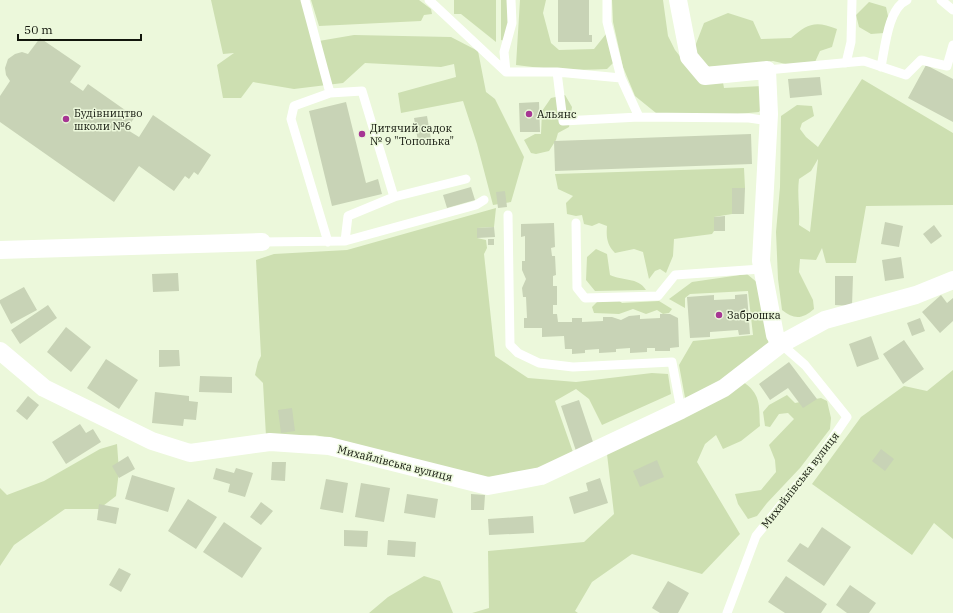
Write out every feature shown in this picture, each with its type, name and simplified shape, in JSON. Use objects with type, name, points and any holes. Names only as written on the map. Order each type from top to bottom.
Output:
[{"type":"street","points":[[678,0],[689,57],[705,76],[767,70],[769,121],[761,269],[775,336],[781,344]]},
{"type":"street","points":[[0,250],[262,242]]},
{"type":"street","name":"Михайлівська вулиця","points":[[0,351],[44,388],[152,441],[190,453],[270,442],[329,446],[488,486],[541,476],[681,410],[724,388],[781,344],[825,320],[916,295],[953,280]]},
{"type":"lane","points":[[305,0],[330,93]]},
{"type":"lane","points":[[428,0],[506,72],[557,72],[621,78]]},
{"type":"lane","points":[[506,72],[504,52],[512,23],[511,0]]},
{"type":"lane","points":[[606,0],[607,22],[621,78],[639,117]]},
{"type":"lane","points":[[846,64],[851,42],[852,0]]},
{"type":"lane","points":[[881,67],[891,20],[901,2],[907,0]]},
{"type":"lane","points":[[941,0],[953,10]]},
{"type":"lane","points":[[767,70],[846,64],[864,61],[906,75],[921,60],[946,66],[953,45]]},
{"type":"lane","points":[[557,72],[563,121],[639,117],[749,118],[769,121]]},
{"type":"lane","points":[[328,242],[291,119],[294,106],[330,93],[362,90],[394,197]]},
{"type":"lane","points":[[346,241],[348,216],[394,197],[466,179]]},
{"type":"lane","points":[[262,242],[346,241],[476,205],[484,200]]},
{"type":"lane","points":[[508,216],[510,345],[518,353],[539,363],[566,366],[672,362],[681,410]]},
{"type":"lane","points":[[576,223],[577,288],[585,298],[658,296],[675,275],[761,269]]},
{"type":"lane","name":"Михайлівська вулиця","points":[[727,613],[756,536],[820,458],[847,417],[805,366],[781,344]]},
{"type":"green space","points":[[211,0],[302,0],[313,42],[354,35],[451,37],[478,51],[486,92],[495,99],[524,157],[511,202],[493,205],[477,144],[463,101],[401,113],[398,93],[456,77],[454,64],[441,67],[365,63],[343,83],[294,89],[253,82],[241,98],[223,98],[217,65],[234,53],[223,54]]},
{"type":"green space","points":[[311,0],[419,0],[431,9],[432,14],[424,15],[421,21],[319,26]]},
{"type":"green space","points":[[454,0],[496,0],[496,42],[461,14],[454,14]]},
{"type":"green space","points":[[501,0],[508,0],[509,25],[505,41],[501,40]]},
{"type":"green space","points":[[520,0],[546,0],[543,13],[551,43],[559,50],[594,49],[606,34],[614,62],[607,69],[595,70],[539,68],[516,65]]},
{"type":"green space","points":[[612,0],[663,0],[668,36],[675,50],[691,70],[722,77],[724,88],[762,86],[764,104],[759,112],[716,116],[656,113],[635,96],[623,67],[613,22]]},
{"type":"green space","points":[[869,2],[886,7],[888,16],[884,33],[871,34],[859,27],[856,15]]},
{"type":"green space","points":[[728,13],[753,21],[761,39],[791,38],[802,29],[817,24],[837,29],[832,47],[820,51],[815,62],[790,65],[773,61],[747,65],[706,67],[694,49],[704,23]]},
{"type":"green space","points":[[862,79],[953,133],[953,205],[866,206],[856,263],[826,263],[822,248],[816,260],[800,259],[799,272],[813,300],[814,309],[806,315],[794,317],[782,310],[778,279],[776,232],[780,187],[781,116],[797,105],[812,106],[814,116],[802,123],[800,129],[806,137],[818,147]],"holes":[[[818,159],[810,232],[799,225],[799,179],[811,171]]]},
{"type":"green space","points":[[565,95],[572,107],[569,127],[558,133],[556,140],[549,151],[536,154],[531,153],[524,140],[535,134],[541,134],[542,111],[551,98]]},
{"type":"green space","points":[[744,168],[745,188],[732,188],[732,214],[714,217],[714,231],[712,234],[674,239],[673,256],[666,273],[660,269],[655,271],[649,279],[643,252],[634,249],[615,253],[610,247],[608,241],[607,226],[599,223],[592,226],[584,224],[582,215],[576,216],[567,214],[566,203],[573,196],[558,189],[555,174]]},
{"type":"green space","points":[[496,208],[494,227],[477,228],[477,238],[486,240],[487,248],[484,254],[495,356],[528,378],[576,382],[652,373],[668,374],[671,394],[602,425],[589,399],[576,389],[555,401],[574,455],[564,461],[490,480],[348,442],[315,435],[266,436],[263,383],[255,375],[261,356],[256,260],[274,254],[347,250]]},
{"type":"green space","points":[[596,249],[607,254],[610,275],[639,283],[646,290],[595,291],[586,280],[587,257]]},
{"type":"green space","points":[[747,274],[759,284],[769,346],[719,387],[686,403],[679,365],[693,341],[753,335],[748,291],[690,294],[685,298],[685,308],[669,299],[692,282]]},
{"type":"green space","points":[[617,299],[622,303],[659,301],[672,309],[669,313],[663,314],[657,310],[646,314],[633,309],[619,314],[594,313],[592,307],[598,301]]},
{"type":"green space","points":[[953,370],[953,539],[934,523],[912,555],[812,484],[861,417],[904,386],[927,391]]},
{"type":"green space","points":[[742,381],[753,390],[758,400],[760,426],[741,441],[723,449],[716,435],[705,444],[697,462],[740,534],[702,574],[632,554],[592,582],[575,611],[578,613],[472,613],[489,608],[488,551],[584,542],[614,514],[607,454]]},
{"type":"green space","points":[[787,395],[795,403],[821,398],[827,401],[831,418],[830,429],[800,468],[767,503],[757,516],[748,519],[738,504],[735,494],[761,490],[776,472],[775,460],[769,445],[794,419],[788,413],[779,414],[770,427],[765,426],[763,412],[769,405]]},
{"type":"green space","points":[[117,444],[119,471],[116,496],[99,509],[65,509],[14,545],[0,566],[0,488],[7,495],[44,481],[100,449]]},
{"type":"green space","points":[[424,576],[440,581],[453,613],[369,613],[388,597]]},
{"type":"building","points":[[558,0],[589,0],[589,35],[592,35],[592,42],[558,42]]},
{"type":"building","name":"Будівництво школи №6","points":[[40,38],[81,66],[70,82],[83,91],[88,84],[135,117],[126,129],[139,137],[153,115],[211,155],[198,175],[194,172],[189,179],[185,176],[174,191],[139,166],[114,202],[0,122],[0,96],[10,81],[6,75],[5,68],[8,59],[15,54],[22,52],[28,54]]},
{"type":"building","points":[[926,65],[953,79],[953,122],[908,98]]},
{"type":"building","points":[[820,77],[822,95],[790,98],[788,79]]},
{"type":"building","name":"Дитячий садок № 9 \"Тополька\"","points":[[346,102],[366,183],[378,179],[382,194],[332,206],[309,111]]},
{"type":"building","name":"Альянс","points":[[539,102],[540,132],[520,132],[519,103]]},
{"type":"building","points":[[427,116],[431,139],[418,141],[414,118]]},
{"type":"building","points":[[751,134],[752,164],[555,171],[554,141]]},
{"type":"building","points":[[471,187],[475,200],[447,208],[443,195]]},
{"type":"building","points":[[732,188],[745,188],[744,214],[732,214]]},
{"type":"building","points":[[505,191],[507,207],[498,208],[496,192]]},
{"type":"building","points":[[725,216],[725,231],[714,231],[714,217]]},
{"type":"building","points":[[885,222],[903,226],[899,247],[881,244]]},
{"type":"building","points":[[554,223],[555,247],[551,248],[552,256],[555,256],[556,275],[553,276],[553,286],[557,286],[557,305],[553,305],[553,314],[557,314],[558,322],[572,322],[572,318],[582,318],[582,322],[603,321],[603,317],[612,317],[621,320],[629,316],[640,315],[640,319],[660,318],[660,314],[670,314],[678,318],[679,347],[670,348],[670,351],[655,351],[655,348],[647,348],[647,352],[630,353],[630,348],[616,349],[616,352],[599,353],[599,349],[585,350],[585,353],[572,354],[572,349],[565,349],[564,336],[542,337],[542,328],[524,328],[524,318],[527,318],[526,297],[523,297],[522,288],[526,279],[522,270],[522,261],[525,261],[525,236],[521,237],[521,224]]},
{"type":"building","points":[[934,225],[942,236],[931,244],[923,234]]},
{"type":"building","points":[[494,227],[495,237],[477,238],[477,228]]},
{"type":"building","points":[[488,239],[494,239],[494,245],[488,245]]},
{"type":"building","points":[[901,257],[904,278],[885,281],[882,260]]},
{"type":"building","points":[[178,273],[179,291],[153,292],[152,274]]},
{"type":"building","points":[[835,276],[853,276],[852,306],[835,305]]},
{"type":"building","points":[[24,287],[37,310],[11,324],[0,303],[0,300]]},
{"type":"building","name":"Заброшка","points":[[747,294],[750,334],[739,335],[738,330],[710,332],[710,337],[690,338],[687,297],[714,295],[714,300],[735,299],[735,295]]},
{"type":"building","points":[[941,295],[947,303],[953,298],[953,321],[940,333],[922,312]]},
{"type":"building","points":[[48,305],[57,318],[20,344],[11,330]]},
{"type":"building","points":[[920,318],[925,331],[912,336],[907,323]]},
{"type":"building","points":[[66,327],[91,347],[71,372],[47,352]]},
{"type":"building","points":[[871,336],[879,359],[857,367],[849,344]]},
{"type":"building","points":[[904,340],[924,369],[903,384],[883,354]]},
{"type":"building","points":[[159,350],[179,350],[180,366],[159,367]]},
{"type":"building","points":[[106,359],[138,380],[119,409],[87,388]]},
{"type":"building","points":[[789,362],[817,399],[803,408],[788,388],[770,400],[759,384]]},
{"type":"building","points":[[200,376],[232,377],[232,393],[199,392]]},
{"type":"building","points":[[155,392],[189,396],[189,401],[198,402],[196,420],[184,419],[183,426],[152,423]]},
{"type":"building","points":[[28,396],[39,405],[27,420],[16,411]]},
{"type":"building","points":[[579,400],[594,445],[576,451],[561,406]]},
{"type":"building","points":[[292,408],[295,431],[281,433],[278,410]]},
{"type":"building","points":[[80,424],[86,433],[93,429],[101,442],[66,464],[52,442]]},
{"type":"building","points":[[881,449],[894,459],[885,471],[872,461]]},
{"type":"building","points":[[128,456],[135,469],[119,478],[112,466]]},
{"type":"building","points":[[657,460],[664,477],[640,487],[633,471]]},
{"type":"building","points":[[272,462],[286,462],[285,481],[271,480]]},
{"type":"building","points":[[216,468],[234,473],[236,468],[253,473],[245,497],[228,492],[230,484],[213,479]]},
{"type":"building","points":[[132,475],[175,488],[168,512],[125,499]]},
{"type":"building","points":[[600,478],[608,503],[574,514],[569,497],[588,491],[586,483]]},
{"type":"building","points":[[326,479],[348,483],[343,513],[320,509]]},
{"type":"building","points":[[361,483],[390,488],[384,522],[355,517]]},
{"type":"building","points":[[407,494],[438,499],[435,518],[404,513]]},
{"type":"building","points":[[471,494],[485,495],[484,510],[471,510]]},
{"type":"building","points":[[188,499],[217,517],[196,549],[168,531]]},
{"type":"building","points":[[261,502],[273,511],[261,525],[250,517]]},
{"type":"building","points":[[99,504],[119,508],[116,524],[97,520]]},
{"type":"building","points":[[533,516],[534,533],[489,535],[488,519]]},
{"type":"building","points":[[224,522],[262,548],[242,578],[203,552]]},
{"type":"building","points":[[822,527],[851,547],[824,586],[787,561],[800,543],[808,548]]},
{"type":"building","points":[[344,530],[368,531],[367,547],[344,546]]},
{"type":"building","points":[[388,540],[416,542],[415,557],[387,555]]},
{"type":"building","points":[[119,568],[131,574],[121,592],[109,585]]},
{"type":"building","points":[[786,576],[827,604],[821,613],[785,613],[768,602]]},
{"type":"building","points":[[668,581],[689,593],[678,613],[660,613],[652,608]]},
{"type":"building","points":[[850,585],[876,603],[869,613],[847,613],[836,605]]},
{"type":"place","name":"Альянс","points":[[529,114]]},
{"type":"place","name":"Будівництво школи №6","points":[[66,119]]},
{"type":"place","name":"Дитячий садок № 9 \"Тополька\"","points":[[362,134]]},
{"type":"place","name":"Заброшка","points":[[719,315]]}]
